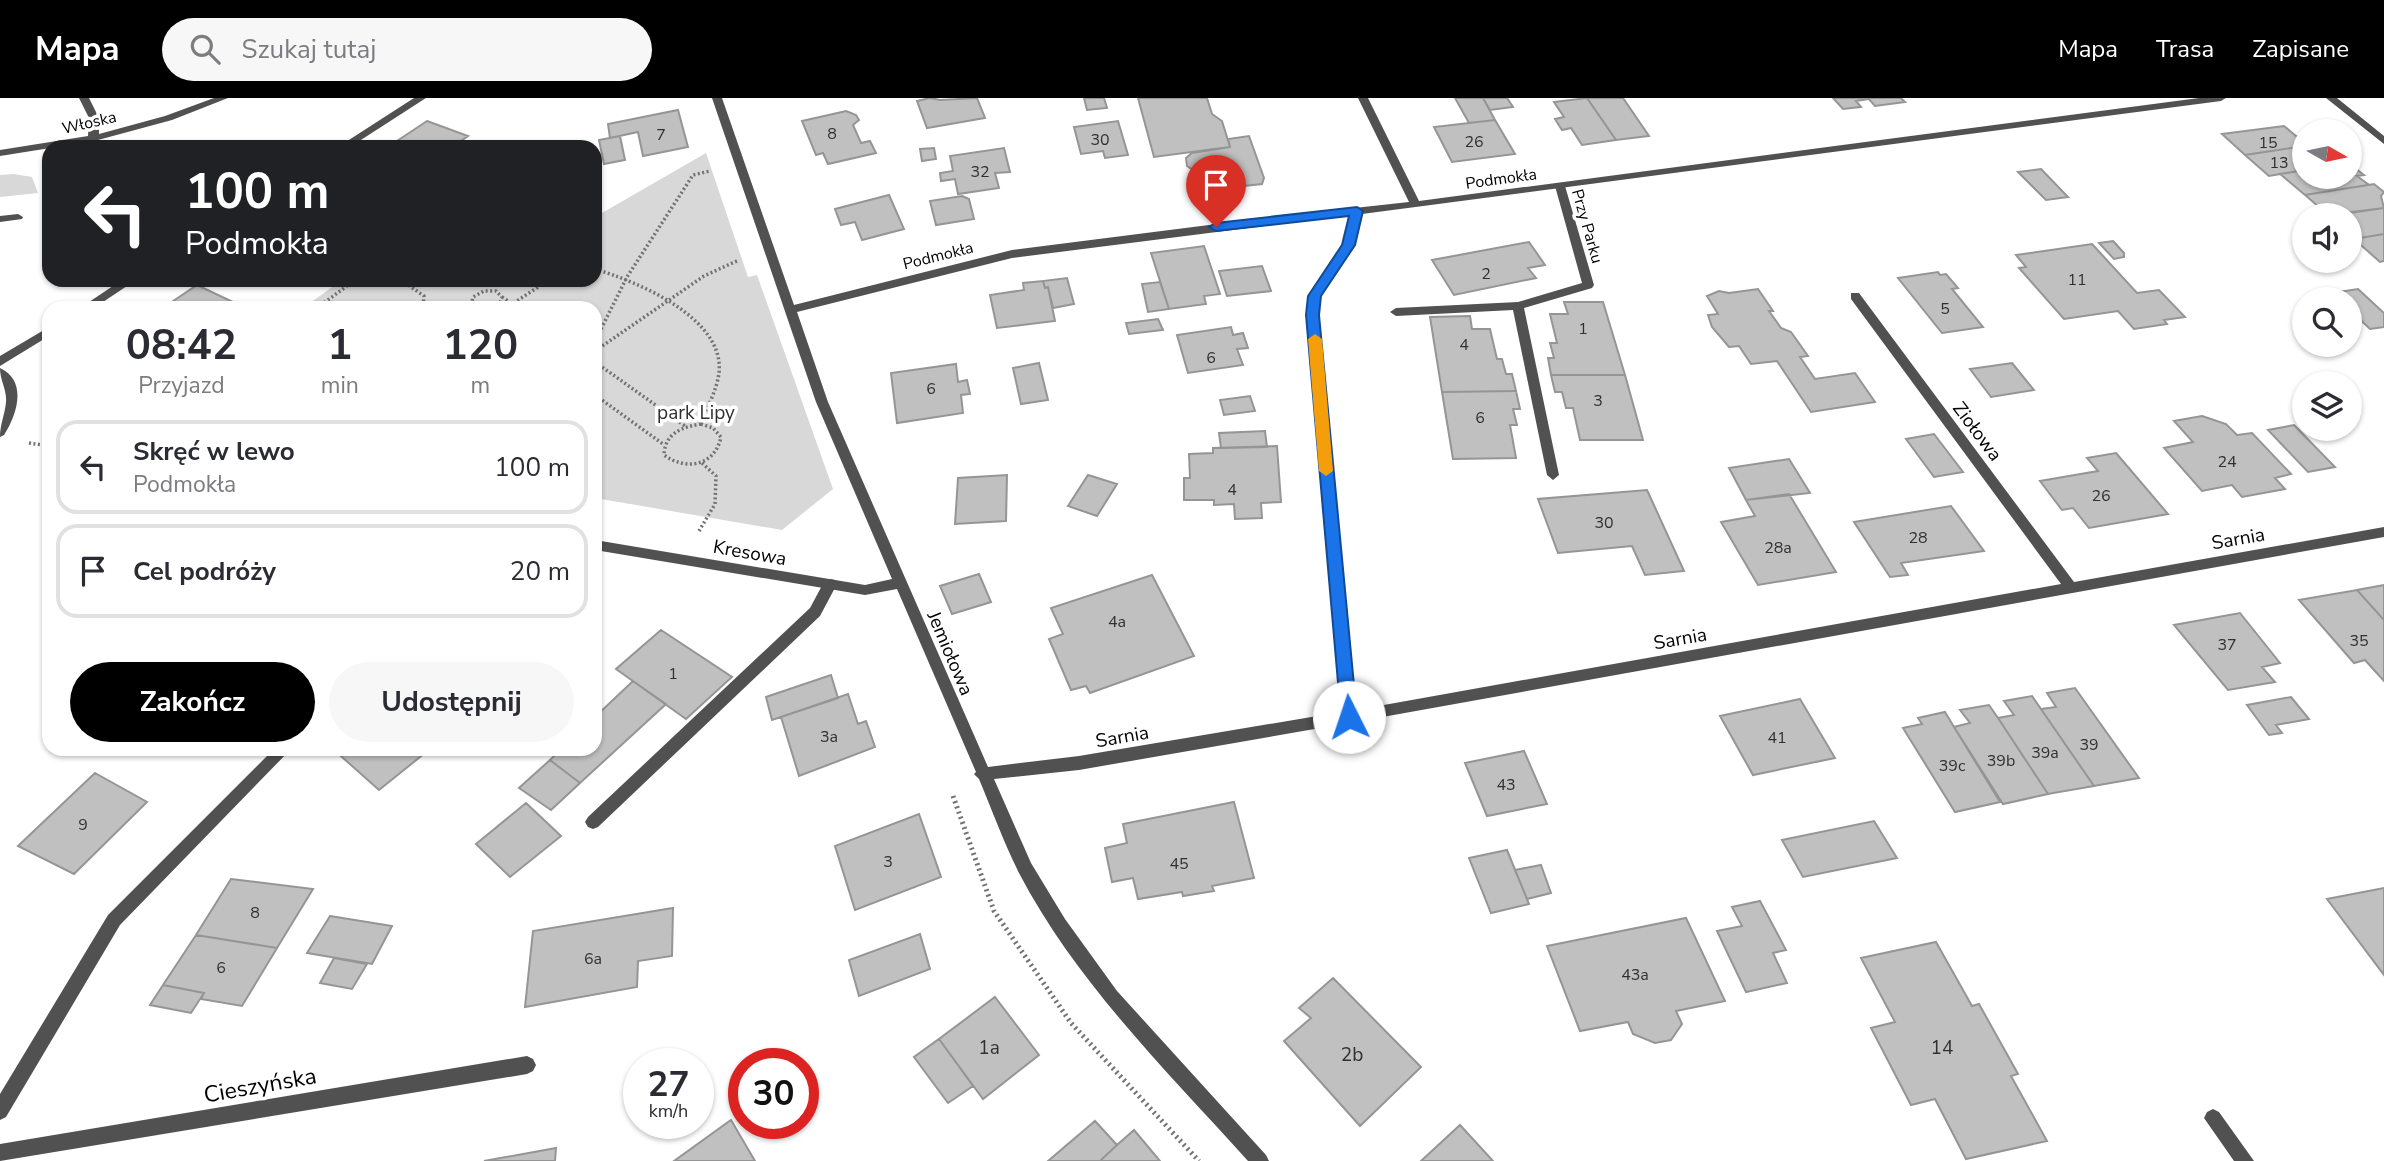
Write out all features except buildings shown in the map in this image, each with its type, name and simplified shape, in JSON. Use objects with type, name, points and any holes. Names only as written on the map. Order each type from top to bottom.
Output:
[{"type":"street","points":[[84,98],[94,118],[93,140]]},
{"type":"street","name":"Włoska","points":[[99,140],[223,98]]},
{"type":"street","points":[[354,140],[421,98]]},
{"type":"street","name":"Jemiołowa","points":[[717,98],[822,402],[1025,868],[1077,950],[1111,997],[1259,1161]]},
{"type":"street","points":[[1363,98],[1416,205]]},
{"type":"street","name":"Podmokła","points":[[790,310],[1012,254],[1416,205],[2221,98]]},
{"type":"street","points":[[2331,98],[2384,141]]},
{"type":"street","name":"Włoska","points":[[0,153],[42,148]]},
{"type":"street","name":"Przy Parku","points":[[1396,312],[1518,306],[1588,285],[1560,186]]},
{"type":"street","points":[[1349,717],[1313,315],[1314,296],[1348,245],[1357,211]]},
{"type":"street","points":[[0,219],[18,216]]},
{"type":"street","points":[[97,301],[119,287]]},
{"type":"street","name":"Ziołowa","points":[[1855,296],[2071,588]]},
{"type":"street","points":[[1518,306],[1553,475]]},
{"type":"street","points":[[0,362],[42,335]]},
{"type":"street","points":[[0,372],[8,379],[14,400],[8,422],[0,432]]},
{"type":"street","name":"Sarnia","points":[[982,774],[1079,762],[1349,717],[2384,532]]},
{"type":"street","name":"Kresowa","points":[[602,546],[866,590],[899,583]]},
{"type":"street","points":[[593,822],[815,612],[830,584]]},
{"type":"street","points":[[0,1111],[114,920],[277,756]]},
{"type":"street","name":"Cieszyńska","points":[[0,1153],[527,1065]]},
{"type":"street","points":[[2213,1118],[2245,1161]]},
{"type":"path","points":[[602,327],[627,277],[694,175],[739,164]]},
{"type":"path","points":[[602,346],[704,276],[769,247]]},
{"type":"path","points":[[602,271],[627,277],[670,299],[716,344],[719,373],[701,425]]},
{"type":"path","points":[[326,301],[346,287]]},
{"type":"path","points":[[411,287],[424,296],[424,301]]},
{"type":"path","points":[[517,301],[538,287]]},
{"type":"path","points":[[473,301],[473,297],[484,291],[496,291],[508,301]]},
{"type":"path","points":[[501,301],[502,297]]},
{"type":"path","points":[[602,367],[685,426]]},
{"type":"path","points":[[602,400],[663,444]]},
{"type":"path","points":[[701,425],[713,428],[721,441],[715,454],[702,463],[686,466],[672,463],[664,455],[663,444],[671,434],[685,426],[701,425]]},
{"type":"path","points":[[683,559],[715,504],[716,476],[702,463]]},
{"type":"green space","name":"park Lipy","points":[[706,153],[748,277],[757,275],[833,489],[782,530],[602,499],[602,301],[313,301],[332,287],[602,287],[602,213]]},
{"type":"green space","points":[[0,175],[32,177],[38,193],[0,197]]},
{"type":"slow traffic","points":[[1315,339],[1326,471]]},
{"type":"route","points":[[1216,227],[1357,211],[1348,245],[1314,296],[1313,315],[1349,717]]}]
